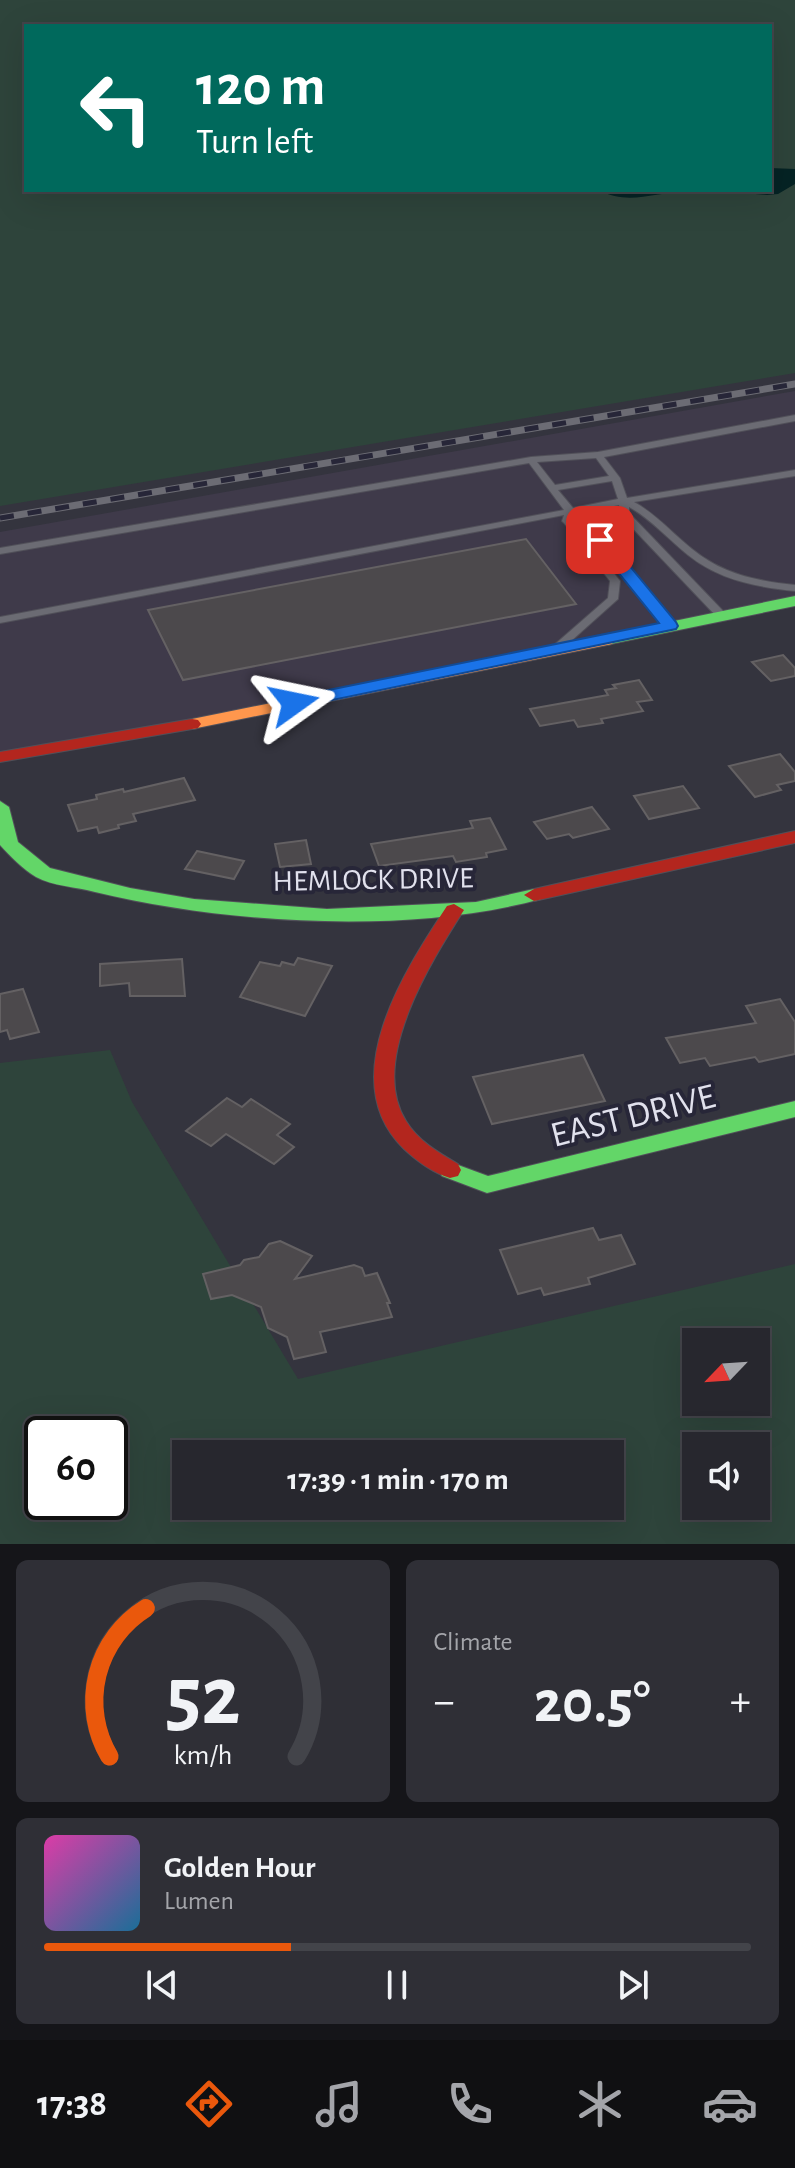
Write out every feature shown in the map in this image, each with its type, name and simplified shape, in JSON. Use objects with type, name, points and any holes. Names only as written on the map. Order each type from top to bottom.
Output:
[{"type":"street","points":[[0,757],[178,727],[795,601]]},
{"type":"street","name":"HEMLOCK DRIVE","points":[[0,807],[9,844],[44,873],[130,894],[260,912],[327,915],[454,910],[594,883],[795,837]]},
{"type":"street","name":"EAST DRIVE","points":[[454,910],[427,949],[406,992],[393,1030],[383,1077],[386,1101],[394,1122],[425,1157],[452,1173],[487,1185],[795,1109]]},
{"type":"lane","points":[[0,551],[531,460],[598,455],[795,418]]},
{"type":"lane","points":[[598,455],[615,478],[625,501],[624,514],[721,615]]},
{"type":"lane","points":[[531,460],[570,511],[583,519],[670,626]]},
{"type":"lane","points":[[0,620],[570,511],[795,473]]},
{"type":"lane","points":[[552,488],[615,478]]},
{"type":"lane","points":[[625,501],[643,509],[699,560],[722,574],[762,585],[795,588]]},
{"type":"lane","points":[[556,649],[613,599],[615,581],[567,521],[570,511]]},
{"type":"shaded area","points":[[0,0],[795,0],[795,373],[0,506]]},
{"type":"shaded area","points":[[772,168],[795,169],[795,184],[778,194],[736,192],[772,192]]},
{"type":"shaded area","points":[[603,192],[695,192],[631,198]]},
{"type":"shaded area","points":[[795,391],[795,601],[0,757],[0,532]]},
{"type":"shaded area","points":[[110,1050],[132,1102],[298,1379],[795,1264],[795,1544],[0,1544],[0,1063]]},
{"type":"building","points":[[526,539],[576,604],[183,680],[148,610]]},
{"type":"building","points":[[783,655],[795,668],[795,676],[771,681],[752,662]]},
{"type":"building","points":[[639,680],[652,700],[637,702],[643,711],[601,719],[603,723],[578,727],[574,720],[540,726],[530,709],[608,695],[605,690],[616,688],[613,685]]},
{"type":"building","points":[[780,754],[795,772],[795,781],[777,785],[781,790],[755,797],[729,766]]},
{"type":"building","points":[[184,778],[195,800],[133,814],[136,821],[99,833],[97,827],[78,831],[68,805],[97,799],[96,795]]},
{"type":"building","points":[[683,786],[699,808],[649,819],[634,796]]},
{"type":"building","points":[[592,807],[609,829],[573,838],[569,834],[547,839],[534,822]]},
{"type":"building","points":[[490,818],[506,849],[486,853],[487,857],[456,862],[453,856],[379,866],[371,844],[473,828],[470,821]]},
{"type":"building","points":[[306,840],[311,864],[280,867],[275,844]]},
{"type":"building","points":[[197,851],[244,861],[234,879],[185,869]]},
{"type":"building","points":[[298,958],[332,966],[305,1016],[240,997],[260,962],[294,965]]},
{"type":"building","points":[[182,959],[185,996],[130,996],[129,983],[100,986],[100,964]]},
{"type":"building","points":[[23,989],[39,1032],[10,1039],[7,1030],[0,1032],[0,994]]},
{"type":"building","points":[[780,999],[795,1022],[795,1054],[759,1062],[755,1057],[710,1066],[705,1058],[680,1063],[666,1038],[756,1023],[746,1006]]},
{"type":"building","points":[[583,1055],[605,1101],[492,1124],[473,1077]]},
{"type":"building","points":[[227,1098],[242,1107],[251,1099],[290,1124],[277,1135],[294,1147],[274,1164],[226,1134],[211,1146],[186,1131]]},
{"type":"building","points":[[593,1228],[599,1240],[621,1235],[635,1264],[588,1278],[590,1284],[544,1295],[541,1288],[518,1294],[500,1250]]},
{"type":"building","points":[[280,1241],[312,1256],[295,1279],[354,1265],[362,1268],[365,1276],[377,1273],[390,1303],[387,1303],[392,1317],[320,1332],[326,1352],[294,1359],[287,1337],[268,1328],[261,1307],[232,1295],[211,1299],[203,1274],[259,1257],[269,1244]]},
{"type":"railway","points":[[0,518],[795,384]]},
{"type":"traffic: fast","points":[[606,640],[795,601]]},
{"type":"traffic: fast","points":[[0,807],[9,844],[44,873],[130,894],[194,905],[327,915],[476,908],[534,895]]},
{"type":"traffic: fast","points":[[450,1170],[487,1185],[795,1109]]},
{"type":"traffic: slow","points":[[192,724],[606,640]]},
{"type":"traffic: jam","points":[[0,757],[192,724]]},
{"type":"traffic: jam","points":[[534,895],[795,837]]},
{"type":"traffic: jam","points":[[450,1170],[416,1148],[397,1125],[385,1091],[385,1064],[390,1037],[412,981],[454,910]]},
{"type":"route","points":[[294,703],[670,626],[600,540]]}]
